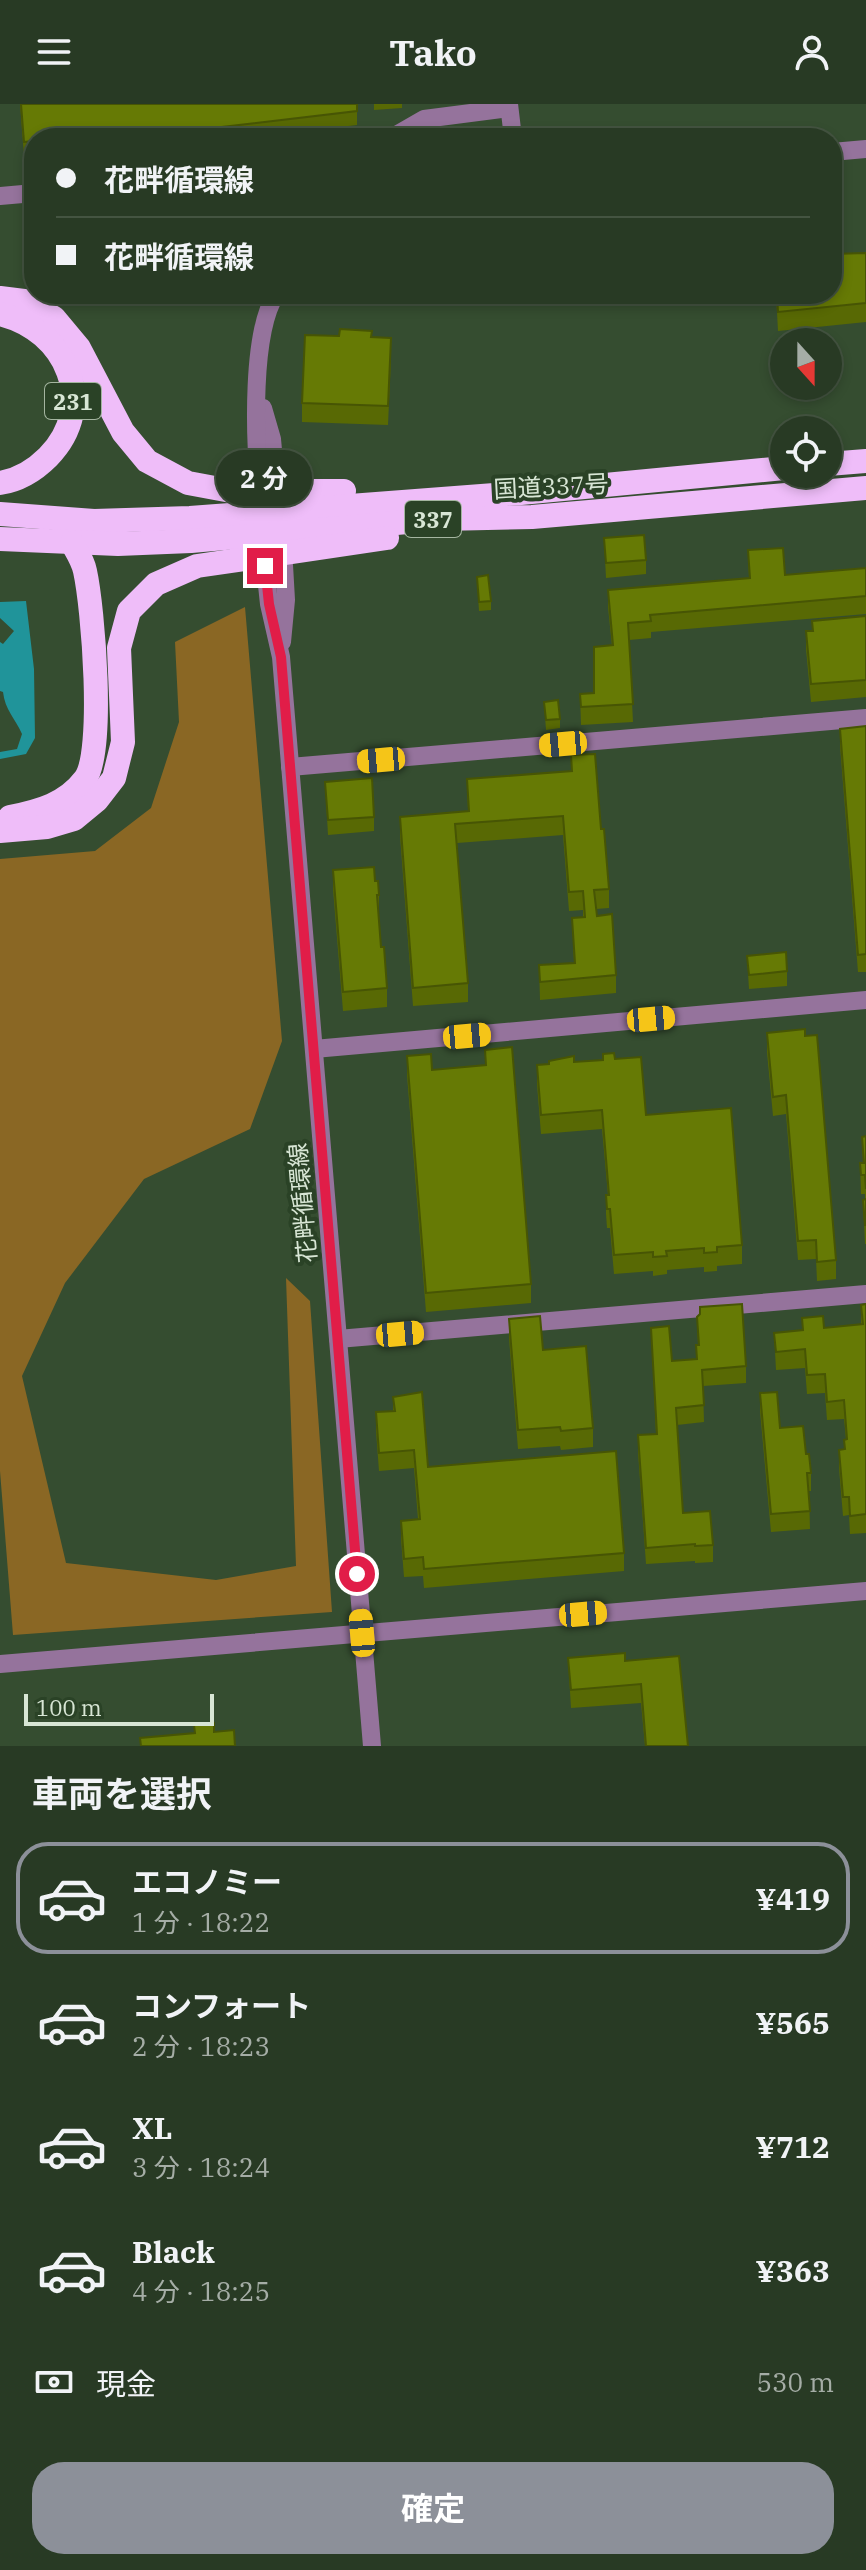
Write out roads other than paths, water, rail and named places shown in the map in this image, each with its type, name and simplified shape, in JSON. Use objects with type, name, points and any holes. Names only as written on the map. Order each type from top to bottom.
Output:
[{"type":"highway","points":[[1,310],[24,301]]},
{"type":"highway","points":[[29,304],[54,318],[79,348],[123,432],[147,461],[188,483],[231,491],[521,493]]},
{"type":"highway","name":"231","points":[[0,483],[16,480],[39,466],[60,444],[72,418],[74,391],[65,362],[46,336],[1,310]]},
{"type":"highway","points":[[842,463],[866,461]]},
{"type":"highway","name":"国道337号","points":[[0,514],[94,521],[190,518],[521,493],[770,469]]},
{"type":"highway","name":"国道337号","points":[[0,539],[118,544],[191,541],[442,519],[532,517],[866,488]]},
{"type":"highway","points":[[0,831],[47,827],[74,819],[97,800],[114,778],[123,742],[119,648],[129,611],[156,584],[197,566],[532,517]]},
{"type":"highway","points":[[0,819],[42,811],[69,796],[87,776],[93,758],[97,734],[89,599],[85,567],[72,543]]},
{"type":"street","points":[[408,128],[424,119],[509,106],[512,128]]},
{"type":"street","points":[[842,151],[866,149]]},
{"type":"street","points":[[0,196],[24,194]]},
{"type":"street","points":[[268,483],[272,439],[258,390],[260,338],[272,304]]},
{"type":"street","name":"花畔循環線","points":[[274,565],[269,604],[281,657],[372,1746]]},
{"type":"street","points":[[290,767],[866,718]]},
{"type":"street","points":[[314,1049],[866,1000]]},
{"type":"street","points":[[338,1339],[866,1294]]},
{"type":"street","points":[[0,1664],[866,1591]]},
{"type":"water","points":[[26,601],[34,669],[35,738],[26,754],[0,759],[0,752],[17,749],[22,734],[0,691],[0,642],[3,644],[14,631],[0,618],[0,602]]}]
